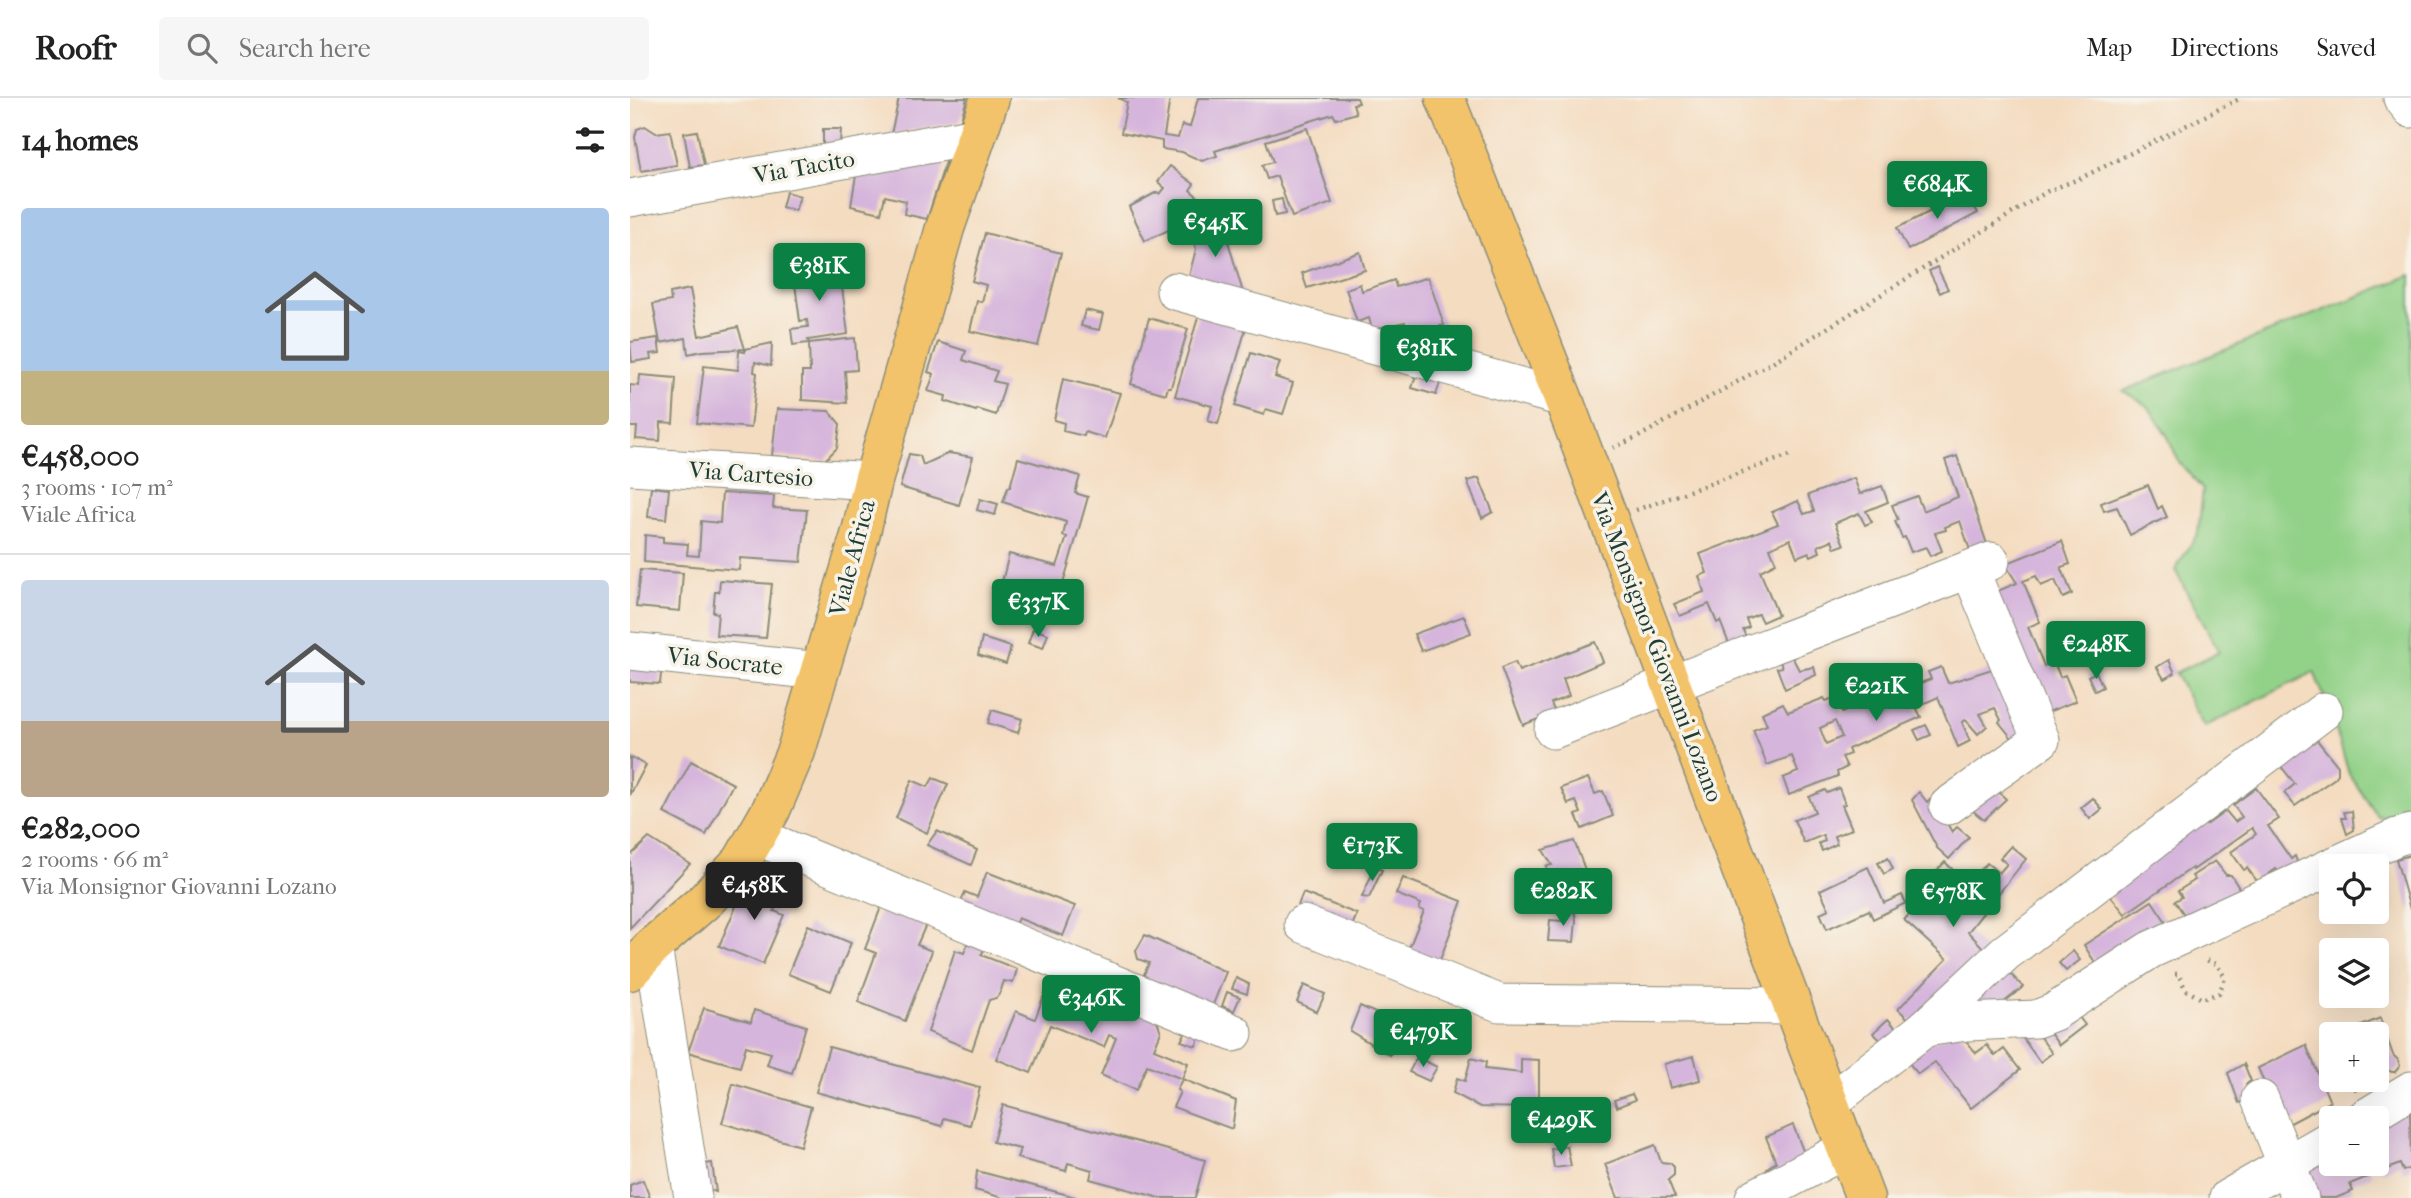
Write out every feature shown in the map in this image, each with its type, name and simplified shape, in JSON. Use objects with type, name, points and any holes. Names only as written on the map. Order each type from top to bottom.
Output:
[{"type":"main road","name":"Viale Africa","points":[[641,958],[706,901],[742,861],[771,810],[796,751],[861,532],[945,229],[990,98]]},
{"type":"main road","name":"Via Monsignor Giovanni Lozano","points":[[1445,98],[1563,398],[1865,1198]]},
{"type":"street","points":[[2402,98],[2411,109]]},
{"type":"street","name":"Via Tacito","points":[[630,198],[977,135]]},
{"type":"street","points":[[1175,291],[1563,398]]},
{"type":"street","name":"Via Cartesio","points":[[630,466],[873,481]]},
{"type":"street","points":[[1553,730],[1981,565],[2041,740],[1948,806]]},
{"type":"street","name":"Via Socrate","points":[[630,652],[820,671]]},
{"type":"street","points":[[1829,1103],[1925,1028],[2005,953],[2324,711]]},
{"type":"street","points":[[2360,854],[2411,833]]},
{"type":"street","points":[[756,835],[1234,1033]]},
{"type":"street","points":[[1925,1028],[1967,1022],[2036,1019],[2054,1012],[2150,950],[2319,873]]},
{"type":"street","points":[[1303,924],[1499,1003],[1793,1006]]},
{"type":"street","points":[[641,958],[693,1198]]},
{"type":"street","points":[[2385,1106],[2411,1090]]},
{"type":"street","points":[[2260,1099],[2294,1182]]},
{"type":"street","points":[[1754,1198],[1846,1149]]},
{"type":"street","points":[[2228,1198],[2294,1182],[2319,1153]]},
{"type":"path","points":[[1586,460],[1638,437],[1771,363],[2048,191],[2081,178],[2241,98]]},
{"type":"path","points":[[1609,520],[1790,454]]},
{"type":"path","points":[[2178,974],[2186,990],[2202,999],[2219,993],[2225,978],[2217,964],[2200,958],[2194,963]]},
{"type":"path","points":[[2166,972],[2178,974],[2188,968]]},
{"type":"green space","points":[[2411,275],[2411,812],[2378,817],[2349,774],[2331,713],[2314,672],[2204,727],[2175,673],[2219,652],[2175,570],[2198,533],[2203,490],[2179,462],[2168,437],[2148,406],[2123,391]]},
{"type":"building","points":[[899,98],[967,98],[960,122],[891,134]]},
{"type":"building","points":[[1118,98],[1170,98],[1164,136],[1178,138],[1182,125],[1190,127],[1198,98],[1357,98],[1359,103],[1353,104],[1356,113],[1336,119],[1333,114],[1215,151],[1217,156],[1202,161],[1182,152],[1162,149],[1162,141],[1121,133],[1127,102]]},
{"type":"building","points":[[645,126],[656,133],[670,131],[677,165],[641,171],[635,137],[637,129]]},
{"type":"building","points":[[1307,128],[1332,203],[1292,217],[1277,176],[1267,179],[1262,165],[1273,162],[1266,141]]},
{"type":"building","points":[[823,129],[841,129],[840,143],[823,146]]},
{"type":"building","points":[[697,131],[704,165],[690,167],[684,133]]},
{"type":"building","points":[[948,154],[927,219],[904,214],[906,201],[885,196],[881,213],[851,206],[857,169]]},
{"type":"building","points":[[1170,166],[1194,184],[1190,190],[1204,202],[1186,222],[1145,241],[1129,207],[1157,192],[1160,194],[1165,188],[1158,182]]},
{"type":"building","points":[[786,192],[800,196],[795,211],[782,207]]},
{"type":"building","points":[[1967,193],[1978,213],[1908,250],[1897,228]]},
{"type":"building","points":[[1282,199],[1285,214],[1275,216],[1272,201]]},
{"type":"building","points":[[1220,214],[1244,296],[1188,280],[1196,249],[1193,238],[1207,233],[1202,221]]},
{"type":"building","points":[[985,233],[1061,253],[1038,346],[970,331],[977,301],[982,302],[986,285],[972,281]]},
{"type":"building","points":[[1360,252],[1365,270],[1307,288],[1302,273]]},
{"type":"building","points":[[792,262],[840,271],[848,334],[793,345],[791,329],[808,327],[807,320],[800,321]]},
{"type":"building","points":[[1937,267],[1948,289],[1940,293],[1929,271]]},
{"type":"building","points":[[1428,277],[1444,325],[1410,336],[1405,322],[1372,329],[1369,318],[1357,322],[1346,289],[1360,284],[1362,291],[1394,280],[1396,287]]},
{"type":"building","points":[[690,289],[699,336],[738,327],[745,349],[688,354],[686,338],[660,343],[653,304],[671,301],[670,293]]},
{"type":"building","points":[[1085,310],[1103,314],[1099,330],[1081,326]]},
{"type":"building","points":[[1199,314],[1246,328],[1218,424],[1208,421],[1212,406],[1175,396]]},
{"type":"building","points":[[1149,318],[1188,329],[1171,387],[1168,387],[1166,394],[1131,384]]},
{"type":"building","points":[[658,338],[660,353],[650,354],[651,359],[632,362],[630,342]]},
{"type":"building","points":[[855,338],[857,370],[845,371],[847,403],[802,400],[802,372],[810,372],[809,343]]},
{"type":"building","points":[[938,342],[966,351],[963,360],[997,371],[993,381],[1005,384],[996,415],[945,401],[946,396],[928,391],[934,374],[928,372]]},
{"type":"building","points":[[772,343],[771,366],[755,362],[754,372],[757,373],[751,428],[697,423],[704,366],[738,370],[739,351],[745,352],[745,349]]},
{"type":"building","points":[[1251,353],[1280,362],[1275,377],[1293,383],[1283,414],[1266,409],[1264,415],[1235,406]]},
{"type":"building","points":[[640,375],[676,378],[673,423],[661,422],[660,441],[636,439],[637,427],[630,427],[630,385],[639,386]]},
{"type":"building","points":[[1416,375],[1440,383],[1436,395],[1412,388]]},
{"type":"building","points":[[1063,379],[1120,393],[1105,438],[1085,432],[1084,436],[1063,431],[1064,423],[1054,420]]},
{"type":"building","points":[[777,409],[829,411],[840,424],[837,448],[825,460],[772,456]]},
{"type":"building","points":[[949,453],[973,457],[959,505],[900,487],[909,454],[920,456],[923,465]]},
{"type":"building","points":[[1957,456],[1990,553],[1973,559],[1960,521],[1935,533],[1942,551],[1930,556],[1926,547],[1911,552],[1895,521],[1898,520],[1892,505],[1917,496],[1923,511],[1958,497],[1945,460]]},
{"type":"building","points":[[1018,458],[1080,476],[1075,493],[1088,497],[1058,601],[1001,586],[1009,554],[1057,566],[1067,537],[1063,536],[1066,522],[1003,502]]},
{"type":"building","points":[[1479,478],[1493,512],[1482,518],[1467,481]]},
{"type":"building","points":[[1854,478],[1860,494],[1882,486],[1888,502],[1866,511],[1872,522],[1865,525],[1859,513],[1835,523],[1844,545],[1835,548],[1832,540],[1818,546],[1820,552],[1811,556],[1809,552],[1797,557],[1790,539],[1770,548],[1776,563],[1760,571],[1778,615],[1762,622],[1758,614],[1746,619],[1749,627],[1743,630],[1750,647],[1733,654],[1720,621],[1717,623],[1709,604],[1680,616],[1674,604],[1704,592],[1699,576],[1707,573],[1700,554],[1778,524],[1772,512],[1798,501],[1804,514],[1814,511],[1808,495]]},
{"type":"building","points":[[2148,485],[2158,509],[2162,506],[2167,517],[2130,535],[2117,507],[2104,511],[2101,503]]},
{"type":"building","points":[[651,487],[669,489],[666,519],[648,517]]},
{"type":"building","points":[[722,493],[774,496],[773,508],[807,510],[801,562],[740,558],[739,570],[644,562],[645,535],[663,537],[663,542],[688,544],[687,555],[699,556],[701,521],[720,523]]},
{"type":"building","points":[[980,499],[998,504],[995,515],[977,510]]},
{"type":"building","points":[[2062,541],[2070,564],[2061,567],[2072,594],[2063,598],[2055,580],[2041,586],[2036,576],[2023,581],[2040,622],[2028,627],[2044,666],[2054,662],[2060,677],[2065,675],[2076,701],[2038,716],[1988,595],[2017,583],[2005,564]]},
{"type":"building","points":[[640,570],[683,573],[680,611],[636,607]]},
{"type":"building","points":[[720,580],[772,584],[766,638],[716,635],[718,613],[713,612],[715,592],[719,592]]},
{"type":"building","points":[[1464,616],[1471,633],[1421,651],[1414,634]]},
{"type":"building","points":[[1033,629],[1048,634],[1043,648],[1028,643]]},
{"type":"building","points":[[982,638],[1011,647],[1006,664],[978,655]]},
{"type":"building","points":[[1595,642],[1603,662],[1563,679],[1569,696],[1551,703],[1557,718],[1540,724],[1538,719],[1523,725],[1501,668],[1515,662],[1519,671]]},
{"type":"building","points":[[1789,651],[1799,670],[1814,667],[1816,675],[1785,689],[1777,668],[1782,667],[1778,655]]},
{"type":"building","points":[[2169,660],[2175,673],[2164,679],[2157,667]]},
{"type":"building","points":[[630,661],[662,663],[660,684],[630,682]]},
{"type":"building","points":[[1941,667],[1948,683],[1992,669],[2027,734],[2015,742],[1999,722],[2001,720],[1995,708],[1980,714],[1987,726],[1978,734],[1966,720],[1962,722],[1970,741],[1958,747],[1938,697],[1916,707],[1921,717],[1848,749],[1850,754],[1842,757],[1847,767],[1837,772],[1838,776],[1789,795],[1783,778],[1798,772],[1792,756],[1767,765],[1753,730],[1767,725],[1762,713],[1783,703],[1788,712],[1824,698],[1826,701],[1836,697],[1842,713],[1866,702],[1863,693],[1871,689],[1874,694],[1896,685],[1900,691],[1931,679],[1928,672]],"holes":[[[1835,721],[1842,737],[1826,744],[1820,728]]]},
{"type":"building","points":[[2096,672],[2103,687],[2095,691],[2088,676]]},
{"type":"building","points":[[992,710],[1022,719],[1018,733],[988,723]]},
{"type":"building","points":[[1926,725],[1931,735],[1919,740],[1914,730]]},
{"type":"building","points":[[2317,740],[2338,766],[2338,774],[2295,806],[2284,793],[2295,784],[2280,765]]},
{"type":"building","points":[[630,757],[646,765],[630,795]]},
{"type":"building","points":[[691,761],[733,784],[706,835],[664,813]]},
{"type":"building","points":[[933,778],[948,784],[927,833],[896,818],[912,780],[928,787]]},
{"type":"building","points":[[1588,778],[1595,794],[1603,791],[1613,816],[1582,829],[1576,815],[1581,813],[1576,801],[1568,804],[1561,788]]},
{"type":"building","points":[[1839,788],[1845,804],[1842,805],[1852,829],[1834,836],[1837,844],[1822,851],[1819,843],[1825,841],[1823,835],[1804,843],[1794,820],[1815,812],[1809,797],[1825,790],[1827,793]]},
{"type":"building","points":[[2256,788],[2279,819],[2268,826],[2291,859],[2295,856],[2302,875],[2287,884],[2276,869],[2258,882],[2247,868],[2244,870],[2231,852],[2256,834],[2252,828],[2125,914],[2102,885],[2196,811],[2206,825],[2226,811],[2235,822],[2242,817],[2233,805]]},
{"type":"building","points":[[1996,790],[2006,799],[1984,820],[1972,810]]},
{"type":"building","points":[[1919,792],[1927,802],[1932,797],[1952,832],[1957,827],[1969,837],[1949,859],[1937,848],[1912,800]]},
{"type":"building","points":[[2093,798],[2102,809],[2090,819],[2081,808]]},
{"type":"building","points":[[2352,811],[2354,830],[2347,834],[2342,818],[2346,818],[2344,812]]},
{"type":"building","points":[[937,831],[977,850],[971,865],[927,845]]},
{"type":"building","points":[[649,838],[690,864],[630,928],[630,856]]},
{"type":"building","points":[[1574,841],[1587,875],[1548,878],[1546,866],[1552,865],[1543,850]]},
{"type":"building","points":[[2011,846],[2026,859],[1968,932],[1991,956],[1917,1027],[1898,1009],[1947,959],[1904,920],[1917,906],[1910,898],[1945,862],[1966,883],[1987,863],[1999,873],[2007,864],[2000,858]]},
{"type":"building","points":[[2411,855],[2411,909],[2410,909],[2396,859]]},
{"type":"building","points":[[1888,858],[1893,869],[1884,874],[1878,863]]},
{"type":"building","points":[[2215,861],[2226,875],[2231,875],[2242,893],[2213,913],[2204,905],[2187,919],[2175,901],[2182,897],[2178,891],[2195,880],[2192,876]]},
{"type":"building","points":[[1375,867],[1382,870],[1369,898],[1362,897]]},
{"type":"building","points":[[1868,867],[1884,903],[1902,895],[1906,903],[1873,919],[1869,910],[1827,929],[1820,913],[1829,909],[1820,890]]},
{"type":"building","points":[[987,872],[1075,906],[1063,936],[1018,918],[1012,931],[958,910],[965,892],[977,897]]},
{"type":"building","points":[[753,877],[782,891],[774,911],[784,915],[763,964],[719,946],[740,897],[744,898]]},
{"type":"building","points":[[1403,878],[1462,901],[1438,965],[1407,953],[1424,911],[1419,909],[1421,904],[1396,894]]},
{"type":"building","points":[[1574,886],[1575,899],[1550,901],[1550,888]]},
{"type":"building","points":[[1303,893],[1357,914],[1350,931],[1296,910]]},
{"type":"building","points":[[2152,901],[2168,925],[2096,964],[2084,945]]},
{"type":"building","points":[[883,902],[928,920],[917,945],[932,951],[905,1021],[858,1002],[876,953],[865,949]]},
{"type":"building","points":[[1563,910],[1574,910],[1574,942],[1548,941],[1550,920],[1563,921]]},
{"type":"building","points":[[808,925],[851,943],[831,991],[788,974]]},
{"type":"building","points":[[1145,935],[1226,972],[1212,1007],[1142,979],[1149,963],[1138,959],[1136,951]]},
{"type":"building","points":[[968,943],[984,950],[981,955],[1017,969],[1013,983],[1004,981],[1000,993],[989,1000],[972,1050],[928,1032],[955,950],[964,953]]},
{"type":"building","points":[[2073,951],[2080,960],[2066,971],[2059,963]]},
{"type":"building","points":[[2000,963],[2023,987],[1993,1011],[1958,1019]]},
{"type":"building","points":[[1053,971],[1063,975],[1060,983],[1078,990],[1074,1001],[1104,1013],[1107,1004],[1119,1009],[1123,1003],[1155,1015],[1161,1032],[1154,1049],[1188,1063],[1182,1079],[1147,1065],[1136,1090],[1101,1075],[1116,1038],[1109,1035],[1104,1047],[1050,1025],[1031,1073],[996,1059],[1016,1011],[1035,1019]]},
{"type":"building","points":[[1236,978],[1249,984],[1247,994],[1232,989]]},
{"type":"building","points":[[1304,985],[1325,994],[1317,1012],[1297,1002]]},
{"type":"building","points":[[1227,992],[1240,997],[1234,1011],[1222,1006]]},
{"type":"building","points":[[1360,1006],[1393,1021],[1385,1042],[1394,1046],[1390,1055],[1350,1031]]},
{"type":"building","points":[[704,1008],[751,1022],[754,1010],[806,1026],[792,1073],[767,1065],[771,1053],[746,1046],[740,1067],[688,1052]]},
{"type":"building","points":[[2076,1013],[2085,1025],[2059,1045],[2050,1033]]},
{"type":"building","points":[[1888,1019],[1904,1037],[1890,1049],[1873,1033]]},
{"type":"building","points":[[1188,1028],[1201,1033],[1196,1046],[1181,1041]]},
{"type":"building","points":[[2034,1029],[2052,1053],[2040,1062],[2022,1037]]},
{"type":"building","points":[[1958,1030],[1976,1053],[1987,1045],[1995,1056],[2004,1049],[2020,1070],[1971,1108],[1935,1062],[1918,1074],[1903,1056]]},
{"type":"building","points":[[2389,1044],[2400,1066],[2392,1072],[2389,1071]]},
{"type":"building","points":[[2306,1045],[2319,1076],[2319,1092],[2326,1092],[2330,1102],[2283,1127],[2258,1068]]},
{"type":"building","points":[[829,1047],[980,1088],[970,1125],[944,1118],[942,1126],[816,1092]]},
{"type":"building","points":[[1694,1056],[1700,1080],[1670,1088],[1664,1064]]},
{"type":"building","points":[[1417,1057],[1437,1067],[1429,1081],[1409,1072]]},
{"type":"building","points":[[1471,1058],[1486,1062],[1485,1069],[1521,1073],[1521,1059],[1539,1060],[1539,1108],[1480,1107],[1453,1093],[1457,1078],[1465,1081]]},
{"type":"building","points":[[2244,1064],[2251,1081],[2246,1084],[2251,1098],[2239,1103],[2228,1073]]},
{"type":"building","points":[[1182,1079],[1236,1101],[1232,1129],[1173,1107]]},
{"type":"building","points":[[733,1084],[811,1107],[800,1146],[722,1123]]},
{"type":"building","points":[[1632,1094],[1635,1100],[1617,1107],[1614,1100]]},
{"type":"building","points":[[1003,1105],[1205,1160],[1195,1198],[1160,1198],[1090,1179],[1092,1170],[1068,1163],[1066,1171],[1017,1158],[1020,1149],[993,1142]]},
{"type":"building","points":[[2410,1111],[2411,1168],[2403,1171],[2400,1164],[2389,1168],[2389,1120]]},
{"type":"building","points":[[1793,1125],[1807,1161],[1772,1180],[1767,1168],[1776,1162],[1766,1137]]},
{"type":"building","points":[[1655,1145],[1661,1162],[1670,1163],[1674,1167],[1674,1175],[1668,1180],[1675,1197],[1618,1198],[1605,1164]]},
{"type":"building","points":[[1567,1146],[1571,1166],[1554,1168],[1551,1149]]},
{"type":"building","points":[[712,1163],[716,1192],[701,1187],[698,1165]]},
{"type":"building","points":[[2319,1163],[2319,1176],[2370,1176],[2350,1184],[2353,1191],[2336,1198],[2319,1198],[2307,1169]]},
{"type":"building","points":[[977,1171],[1076,1197],[1003,1198],[975,1190]]},
{"type":"building","points":[[643,1180],[650,1198],[630,1198],[630,1185]]}]
